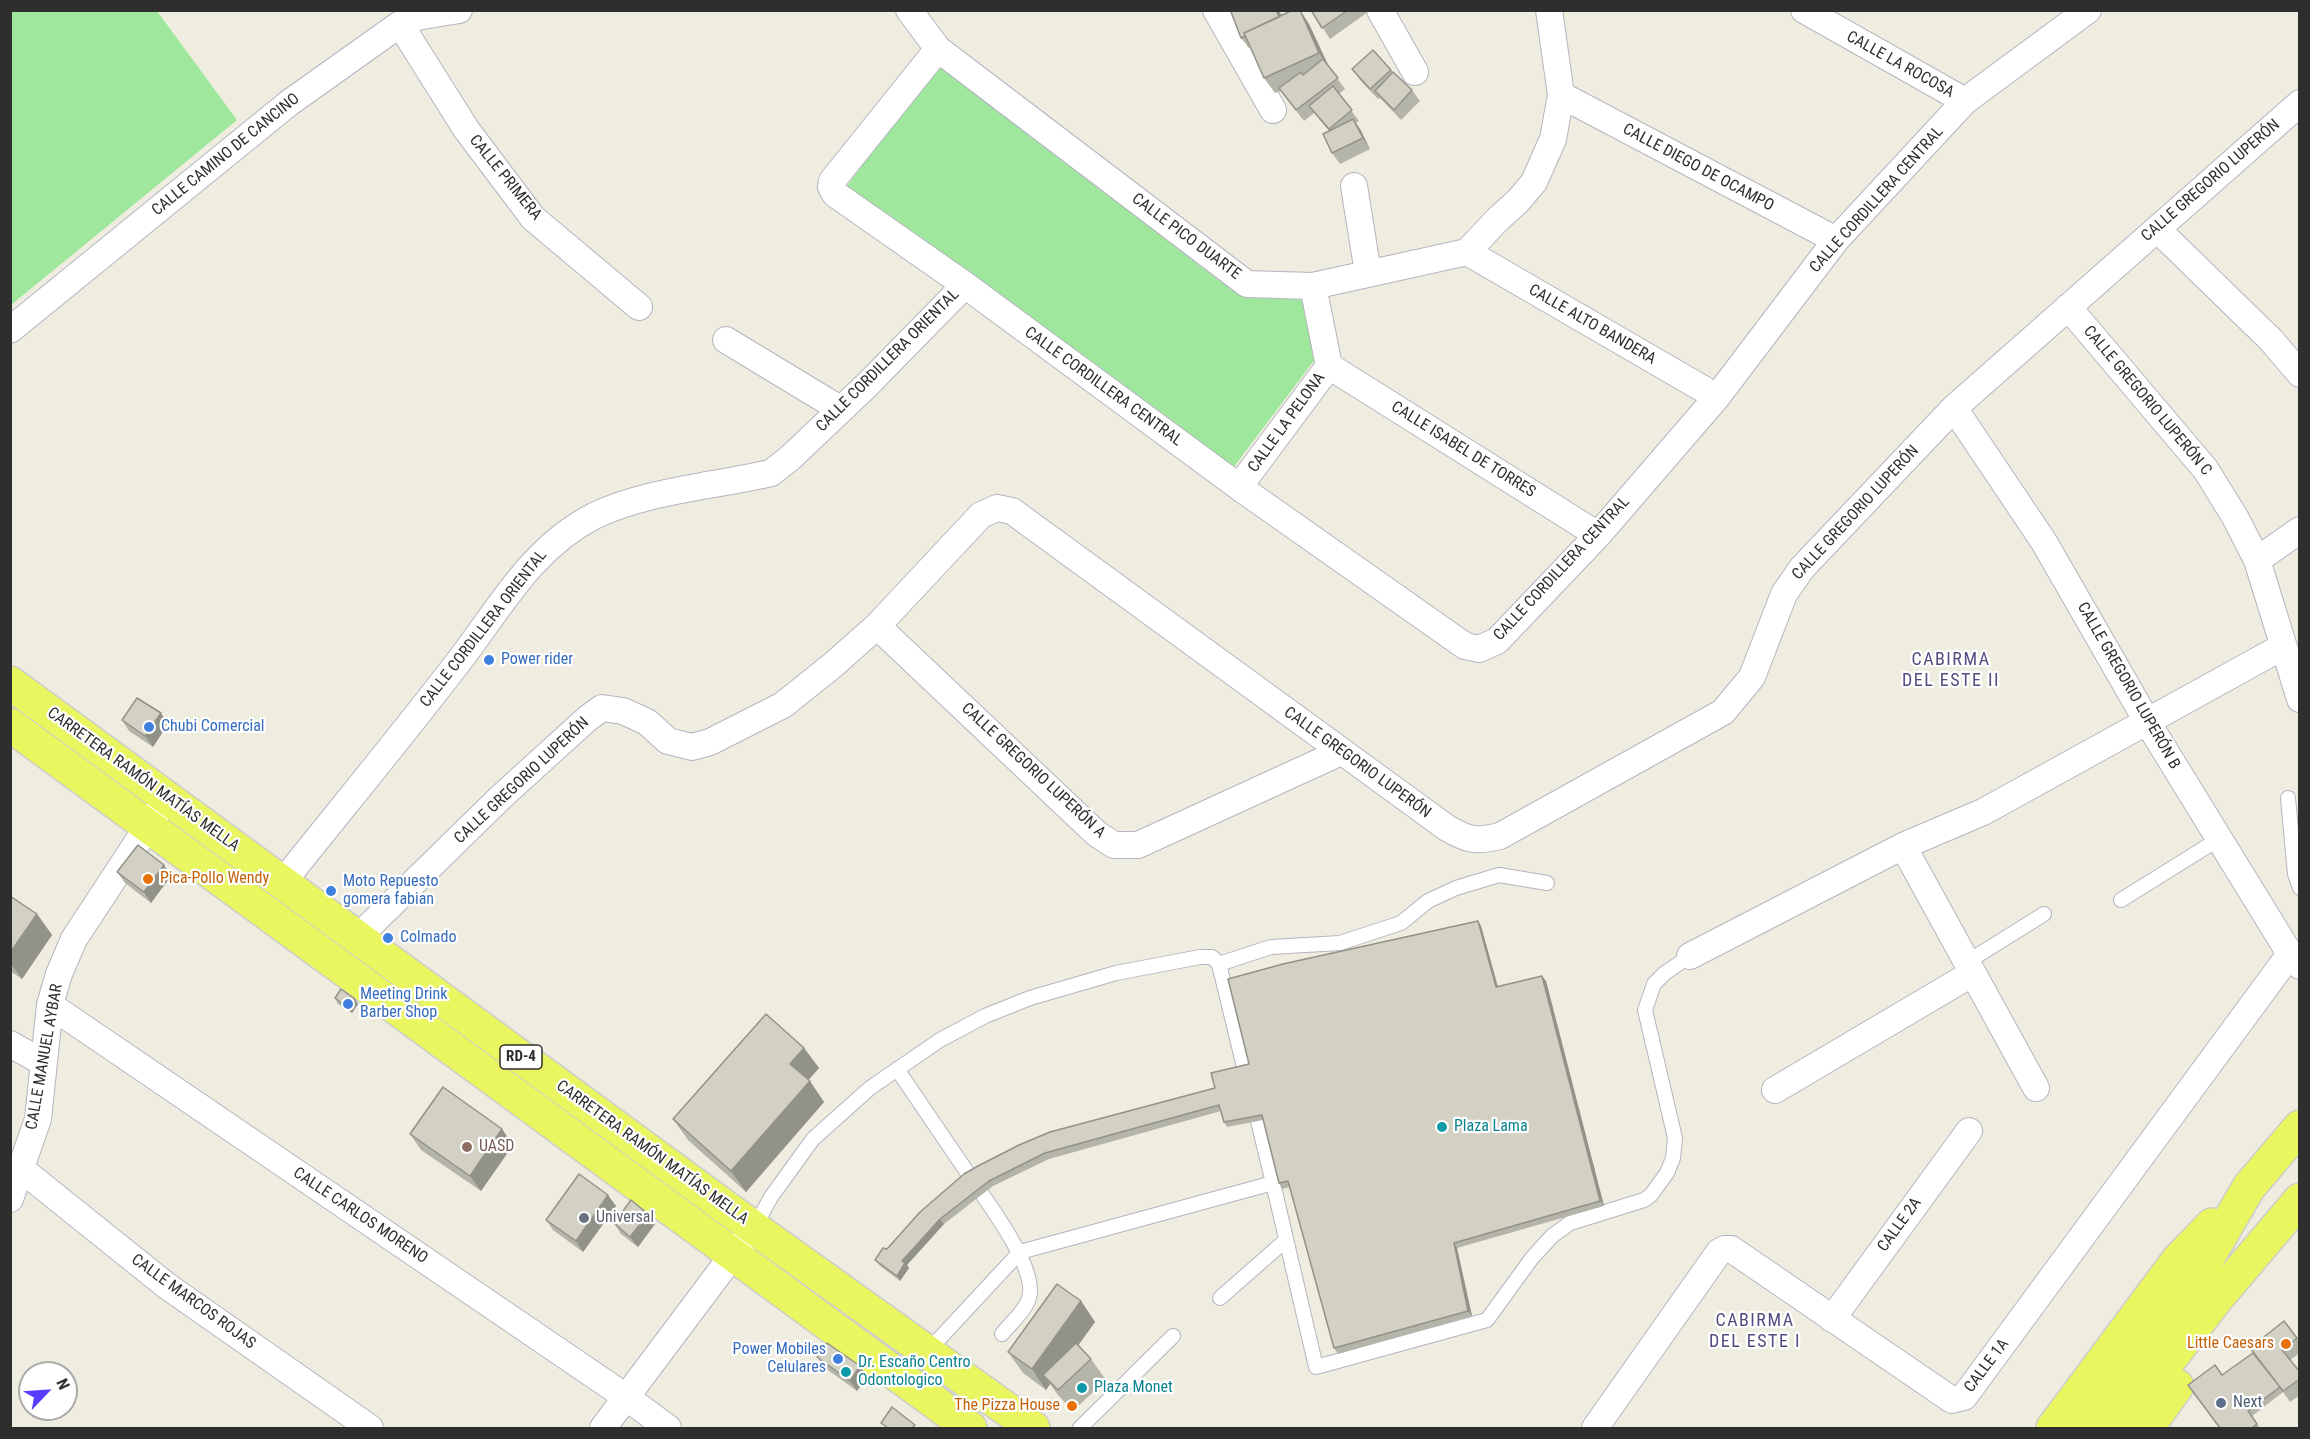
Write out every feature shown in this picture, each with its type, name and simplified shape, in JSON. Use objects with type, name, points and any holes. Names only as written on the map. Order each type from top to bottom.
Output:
[{"type":"main road","name":"CARRETERA RAMÓN MATÍAS MELLA","points":[[10,682],[754,1228],[1033,1428]]},
{"type":"main road","name":"CARRETERA RAMÓN MATÍAS MELLA","points":[[10,725],[970,1428]]},
{"type":"main road","points":[[2053,1428],[2178,1260],[2249,1187],[2300,1127]]},
{"type":"main road","points":[[2117,1428],[2207,1288],[2249,1187]]},
{"type":"main road","points":[[2083,1428],[2207,1288],[2292,1209]]},
{"type":"main road","points":[[2146,1428],[2232,1312],[2292,1209]]},
{"type":"street","name":"CALLE CAMINO DE CANCINO","points":[[10,330],[289,103],[400,24],[417,17],[459,10]]},
{"type":"street","name":"CALLE PICO DUARTE","points":[[909,10],[938,49],[1247,284],[1313,285],[1467,252]]},
{"type":"street","points":[[1216,10],[1273,110]]},
{"type":"street","points":[[1380,10],[1415,72]]},
{"type":"street","points":[[1467,252],[1534,182],[1553,139],[1561,95],[1549,10]]},
{"type":"street","name":"CALLE LA ROCOSA","points":[[1804,10],[1965,101]]},
{"type":"street","name":"CALLE CORDILLERA CENTRAL","points":[[938,49],[832,181],[831,187],[835,194],[965,285],[1239,487],[1465,646],[1479,649],[1497,641],[1598,535],[1717,397],[1836,240],[1965,101],[2088,10]]},
{"type":"street","name":"CALLE PRIMERA","points":[[400,24],[466,129],[533,218],[639,307]]},
{"type":"street","name":"CALLE DIEGO DE OCAMPO","points":[[1561,95],[1836,240]]},
{"type":"street","name":"CALLE GREGORIO LUPERÓN","points":[[358,937],[501,797],[602,708],[623,711],[639,719],[668,741],[692,747],[783,705],[877,626],[975,521],[989,511],[1005,508],[1022,518],[1447,828],[1467,840],[1484,840],[1500,836],[1723,712],[1752,677],[1784,594],[1797,574],[1954,408],[2300,103]]},
{"type":"street","points":[[1354,186],[1368,273]]},
{"type":"street","points":[[2157,229],[2271,340],[2300,374]]},
{"type":"street","name":"CALLE ALTO BANDERA","points":[[1467,252],[1717,397]]},
{"type":"street","name":"CALLE CORDILLERA ORIENTAL","points":[[283,882],[458,663],[507,594],[548,547],[564,534],[594,516],[624,503],[771,473],[867,386],[965,285]]},
{"type":"street","name":"CALLE LA PELONA","points":[[1239,487],[1329,366],[1313,285]]},
{"type":"street","name":"CALLE GREGORIO LUPERÓN C","points":[[2068,307],[2206,470],[2235,517],[2257,560],[2282,647],[2300,699]]},
{"type":"street","points":[[726,340],[840,409]]},
{"type":"street","name":"CALLE ISABEL DE TORRES","points":[[1329,366],[1598,535]]},
{"type":"street","name":"CALLE GREGORIO LUPERÓN B","points":[[1954,408],[2044,542],[2148,723],[2295,960]]},
{"type":"street","points":[[2257,560],[2300,530]]},
{"type":"street","name":"CALLE GREGORIO LUPERÓN A","points":[[877,626],[1097,834],[1114,845],[1138,845],[1341,752]]},
{"type":"street","points":[[1690,956],[1903,846],[1983,812],[2282,647]]},
{"type":"street","name":"CALLE MANUEL AYBAR","points":[[10,1199],[38,1119],[50,1005],[59,974],[74,939],[166,798]]},
{"type":"street","points":[[1903,846],[2036,1088]]},
{"type":"street","name":"CALLE 1A","points":[[1595,1428],[1719,1252],[1725,1249],[1731,1249],[1952,1400],[1964,1397],[2295,960]]},
{"type":"street","points":[[1775,1090],[1970,968]]},
{"type":"street","name":"CALLE CARLOS MORENO","points":[[50,1005],[669,1428]]},
{"type":"street","points":[[10,1044],[44,1063]]},
{"type":"street","name":"CALLE 2A","points":[[1832,1319],[1969,1131]]},
{"type":"street","name":"CALLE MARCOS ROJAS","points":[[21,1169],[167,1286],[370,1428]]},
{"type":"street","points":[[603,1428],[754,1228]]},
{"type":"lane","points":[[2288,798],[2295,874],[2300,888]]},
{"type":"lane","points":[[2121,900],[2219,839]]},
{"type":"lane","points":[[1219,964],[1271,947],[1340,944],[1401,923],[1428,901],[1456,888],[1499,875],[1547,883]]},
{"type":"lane","points":[[1970,968],[2044,914]]},
{"type":"lane","points":[[1258,1121],[1316,1367],[1487,1320],[1532,1258],[1552,1236],[1570,1223],[1644,1200],[1663,1182],[1673,1158],[1675,1138],[1645,1010],[1654,984],[1665,973],[1690,956]]},
{"type":"lane","points":[[754,1228],[771,1197],[813,1139],[870,1088],[963,1027],[1030,998],[1157,964],[1212,957],[1219,964],[1245,1071]]},
{"type":"lane","points":[[897,1069],[971,1178]]},
{"type":"lane","points":[[927,1352],[1020,1252],[1273,1183]]},
{"type":"lane","points":[[982,1194],[1020,1252],[1031,1287],[1028,1301],[1002,1334]]},
{"type":"lane","points":[[1220,1298],[1286,1240]]},
{"type":"lane","points":[[1080,1428],[1173,1336]]},
{"type":"green space","points":[[11,10],[157,11],[237,120],[11,305]]},
{"type":"green space","points":[[938,64],[1217,279],[1245,294],[1302,300],[1319,354],[1233,468],[843,191]]},
{"type":"building","points":[[1233,10],[1276,10],[1279,17],[1244,33],[1245,36],[1241,38],[1231,12]]},
{"type":"building","points":[[1293,10],[1300,10],[1319,53],[1264,78],[1244,33]]},
{"type":"building","points":[[1311,10],[1348,10],[1322,28]]},
{"type":"building","points":[[1373,50],[1391,70],[1370,89],[1352,69]]},
{"type":"building","points":[[1323,59],[1338,78],[1296,110],[1279,88],[1301,72],[1303,75]]},
{"type":"building","points":[[1393,72],[1412,90],[1394,110],[1375,91]]},
{"type":"building","points":[[1333,86],[1352,110],[1329,129],[1309,106]]},
{"type":"building","points":[[1353,119],[1363,138],[1332,153],[1323,134]]},
{"type":"building","points":[[137,698],[161,713],[145,736],[122,720]]},
{"type":"building","points":[[138,845],[164,865],[144,892],[117,872]]},
{"type":"building","points":[[10,896],[37,914],[10,953]]},
{"type":"building","name":"Plaza Lama","points":[[1478,921],[1496,987],[1542,976],[1600,1201],[1454,1243],[1468,1311],[1334,1348],[1288,1181],[1279,1183],[1262,1115],[1224,1122],[1219,1105],[1045,1153],[989,1181],[940,1219],[902,1261],[905,1263],[897,1276],[875,1260],[883,1248],[887,1249],[920,1212],[964,1174],[978,1166],[1050,1132],[1215,1088],[1211,1073],[1249,1064],[1228,979],[1283,964]]},
{"type":"building","points":[[341,989],[355,999],[348,1008],[335,998]]},
{"type":"building","points":[[766,1014],[804,1048],[790,1064],[810,1081],[731,1171],[673,1119]]},
{"type":"building","name":"UASD","points":[[443,1087],[502,1129],[470,1176],[410,1134]]},
{"type":"building","name":"Universal","points":[[579,1174],[608,1195],[576,1241],[546,1220]]},
{"type":"building","points":[[631,1200],[648,1214],[630,1237],[614,1223]]},
{"type":"building","points":[[1057,1284],[1081,1301],[1032,1369],[1008,1352]]},
{"type":"building","points":[[2284,1321],[2297,1338],[2282,1350],[2300,1372],[2300,1379],[2283,1391],[2250,1348]]},
{"type":"building","points":[[827,1343],[860,1366],[850,1381],[817,1357]]},
{"type":"building","points":[[1076,1343],[1091,1359],[1058,1390],[1043,1375]]},
{"type":"building","points":[[2253,1353],[2280,1387],[2248,1411],[2257,1424],[2252,1428],[2220,1428],[2188,1385],[2215,1365],[2222,1375]]},
{"type":"building","points":[[892,1407],[915,1425],[912,1428],[888,1428],[881,1423]]},
{"type":"place","name":"Power rider","points":[[489,660]]},
{"type":"place","name":"Chubi Comercial","points":[[149,727]]},
{"type":"place","name":"Pica-Pollo Wendy","points":[[148,879]]},
{"type":"place","name":"Moto Repuesto gomera fabian","points":[[331,891]]},
{"type":"place","name":"Colmado","points":[[388,938]]},
{"type":"place","name":"Meeting Drink Barber Shop","points":[[348,1004]]},
{"type":"place","name":"Plaza Lama","points":[[1442,1127]]},
{"type":"place","name":"UASD","points":[[467,1147]]},
{"type":"place","name":"Universal","points":[[584,1218]]},
{"type":"place","name":"Little Caesars","points":[[2286,1344]]},
{"type":"place","name":"Power Mobiles Celulares","points":[[838,1359]]},
{"type":"place","name":"Dr. Escaño Centro Odontologico","points":[[846,1372]]},
{"type":"place","name":"Plaza Monet","points":[[1082,1388]]},
{"type":"place","name":"Next","points":[[2221,1403]]},
{"type":"place","name":"The Pizza House","points":[[1072,1406]]},
{"type":"district","name":"CABIRMA DEL ESTE II","points":[[1951,670]]},
{"type":"district","name":"CABIRMA DEL ESTE I","points":[[1755,1331]]}]
